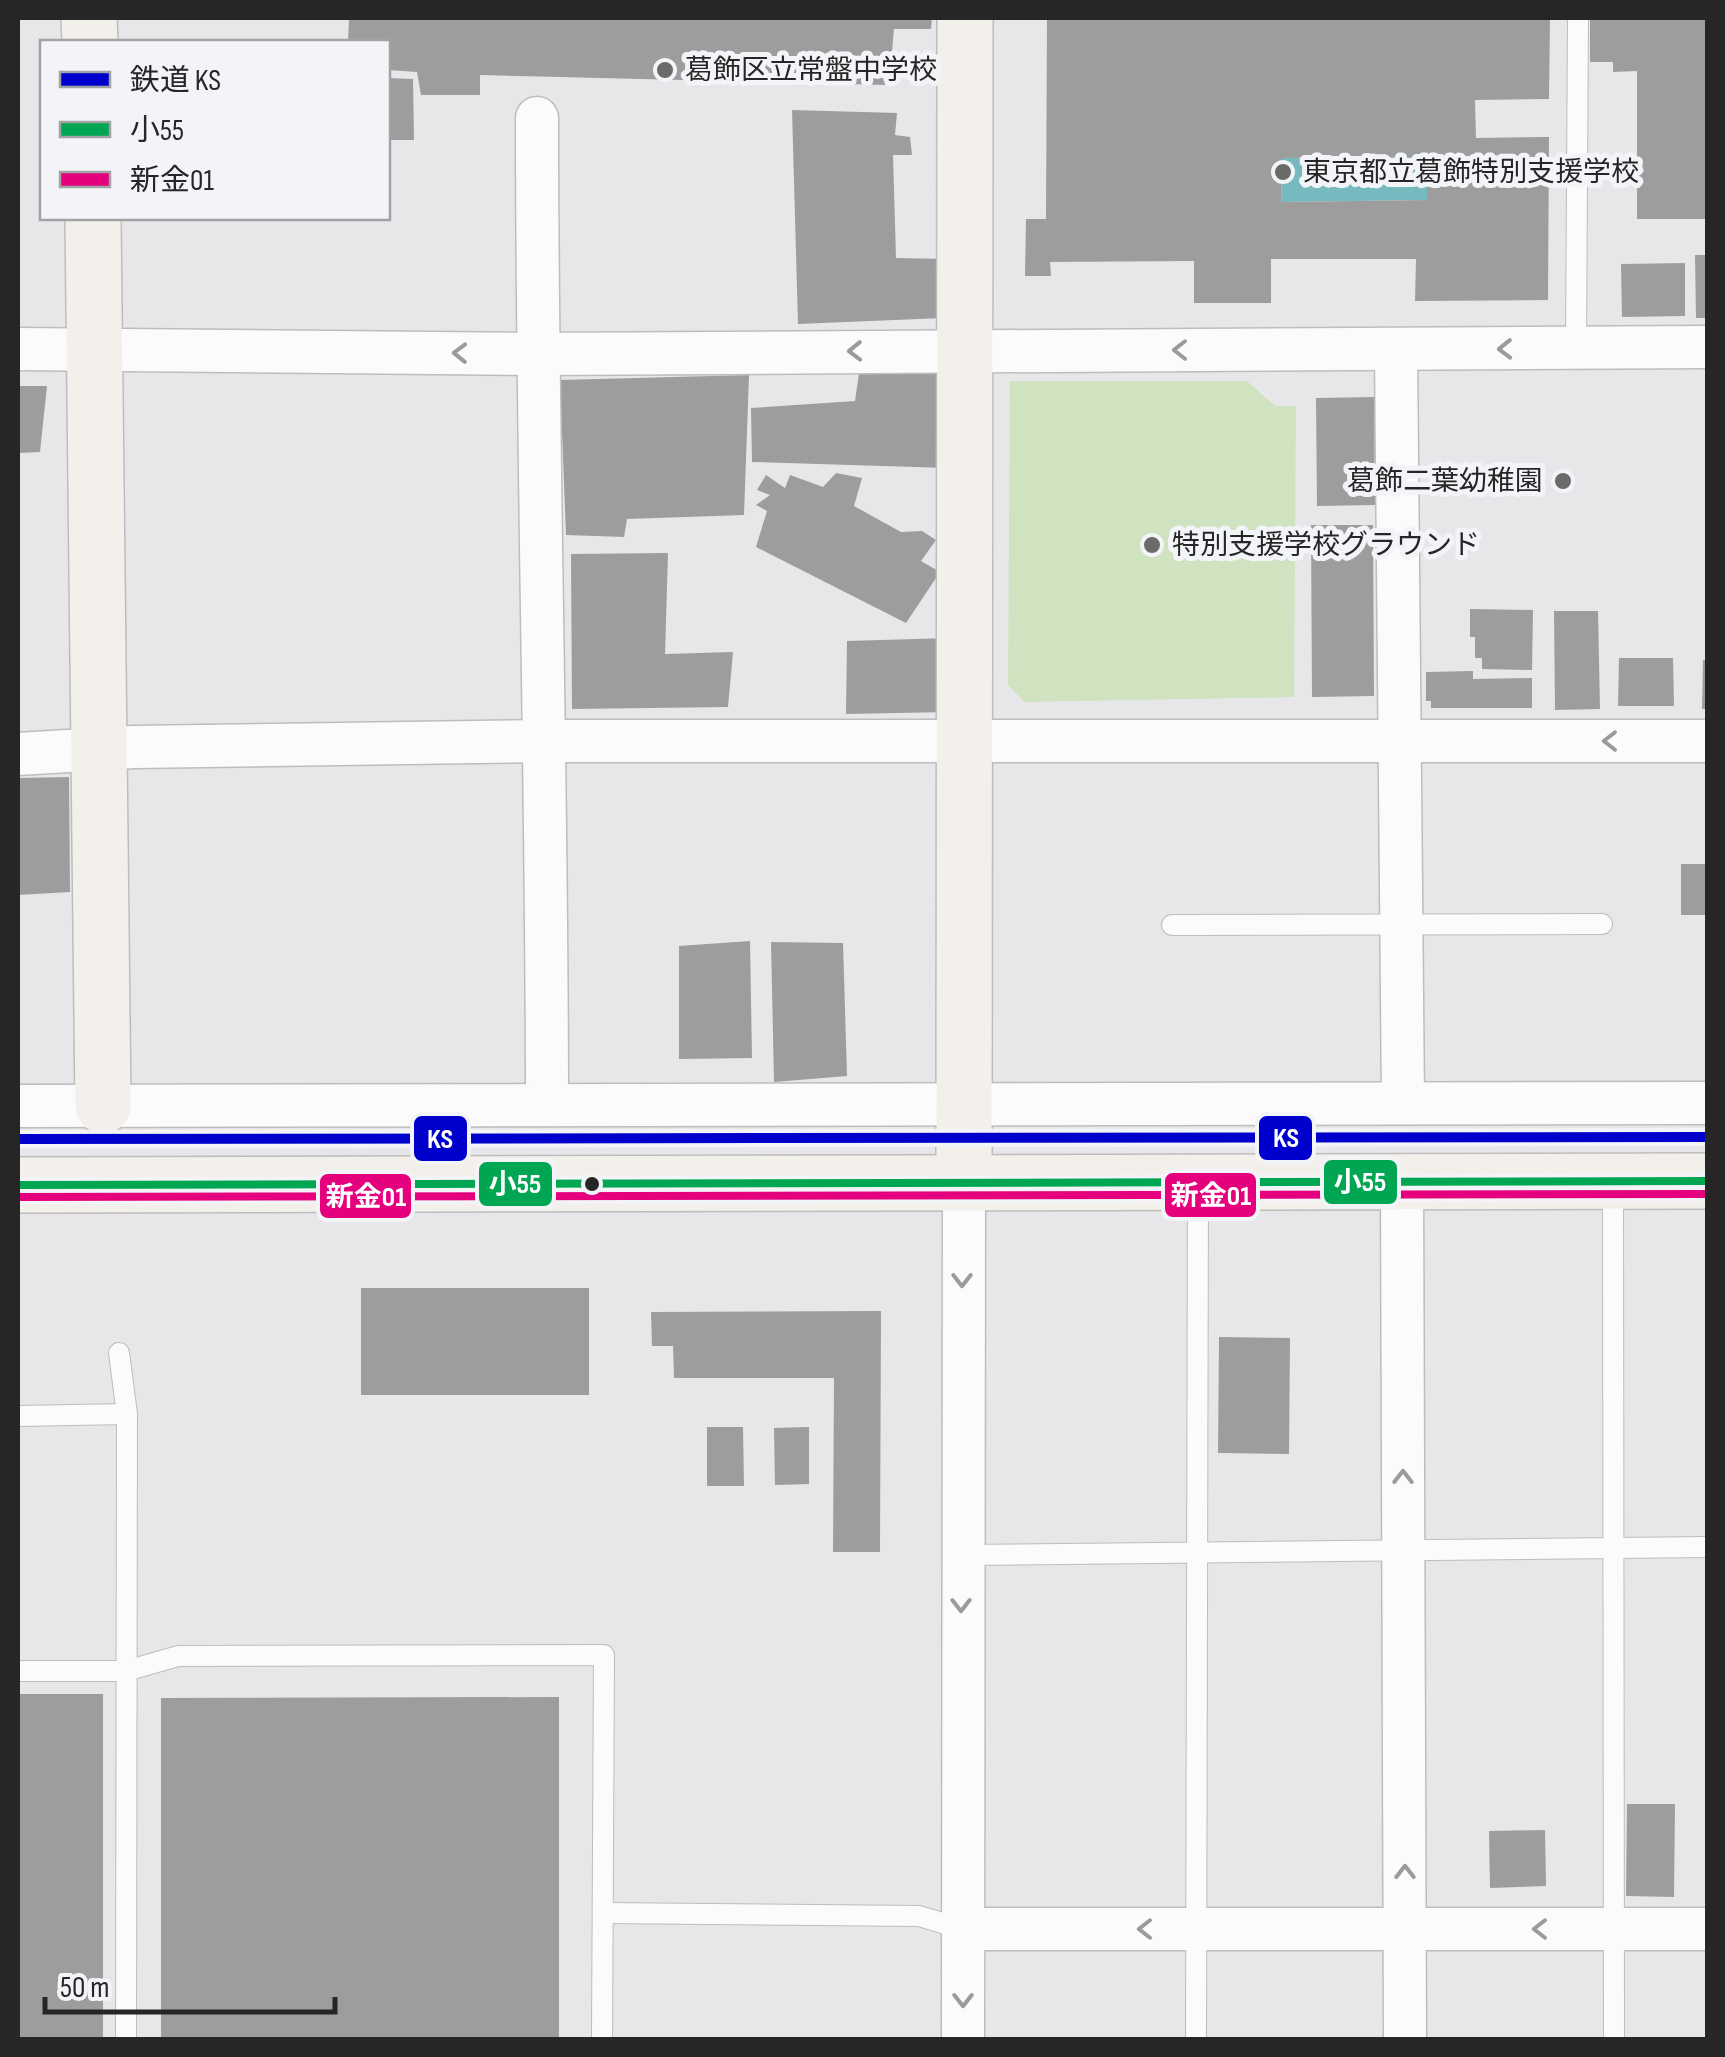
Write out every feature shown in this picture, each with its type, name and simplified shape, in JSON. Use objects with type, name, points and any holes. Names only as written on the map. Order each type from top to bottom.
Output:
[{"type":"street","points":[[962,2040],[965,18]]},
{"type":"street","points":[[537,118],[536,354],[547,741],[547,1104]]},
{"type":"street","points":[[93,220],[104,1106]]},
{"type":"street","points":[[18,348],[536,354],[1708,347]]},
{"type":"street","points":[[1396,350],[1402,1103]]},
{"type":"street","points":[[18,754],[547,741],[1708,741]]},
{"type":"street","points":[[18,1106],[1708,1103]]},
{"type":"street","points":[[1402,1181],[1405,2040]]},
{"type":"street","points":[[18,1185],[1708,1181]]},
{"type":"street","points":[[962,1929],[1708,1929]]},
{"type":"lane","points":[[1576,348],[1578,18]]},
{"type":"lane","points":[[1172,925],[1602,924]]},
{"type":"lane","points":[[1614,1181],[1614,2040]]},
{"type":"lane","points":[[1196,2040],[1194,1552],[1198,1182]]},
{"type":"lane","points":[[119,1353],[126,1414],[126,2040]]},
{"type":"lane","points":[[18,1416],[126,1414]]},
{"type":"lane","points":[[961,1555],[1708,1547]]},
{"type":"lane","points":[[18,1671],[126,1671],[178,1656],[604,1655],[602,2040]]},
{"type":"lane","points":[[602,1913],[919,1916],[962,1929]]},
{"type":"green space","name":"特別支援学校グラウンド","points":[[1010,381],[1247,381],[1275,406],[1296,406],[1294,697],[1024,702],[1008,685]]},
{"type":"water","points":[[1427,157],[1427,200],[1281,202],[1282,158]]},
{"type":"building","name":"葛飾区立常盤中学校","points":[[349,18],[932,18],[931,29],[894,29],[889,85],[480,75],[480,95],[421,95],[417,72],[390,70],[390,40],[348,40]]},
{"type":"building","name":"東京都立葛飾特別支援学校","points":[[1047,18],[1550,18],[1549,99],[1475,100],[1476,138],[1549,137],[1548,300],[1415,301],[1416,259],[1271,259],[1271,303],[1194,303],[1194,261],[1050,262],[1051,276],[1025,276],[1026,219],[1046,219]],"holes":[[[1427,157],[1427,200],[1281,202],[1282,158]]]},
{"type":"building","points":[[1590,18],[1708,18],[1708,219],[1637,219],[1637,71],[1613,72],[1613,62],[1590,62]]},
{"type":"building","points":[[390,78],[413,79],[414,140],[390,140]]},
{"type":"building","points":[[792,110],[897,113],[895,135],[910,137],[912,155],[893,155],[896,258],[947,259],[943,318],[798,324]]},
{"type":"building","points":[[1695,255],[1708,255],[1708,318],[1696,318]]},
{"type":"building","points":[[1685,263],[1685,316],[1622,317],[1621,264]]},
{"type":"building","points":[[945,355],[947,468],[752,462],[751,408],[855,401],[861,359]]},
{"type":"building","points":[[749,375],[744,515],[627,519],[624,537],[566,535],[560,380]]},
{"type":"building","points":[[18,386],[47,386],[40,452],[18,453]]},
{"type":"building","points":[[1374,397],[1375,505],[1317,506],[1316,398]]},
{"type":"building","points":[[836,473],[862,478],[854,506],[901,532],[922,531],[936,540],[921,561],[940,572],[906,623],[756,547],[767,511],[756,505],[770,495],[757,490],[766,475],[785,488],[790,475],[823,487]]},
{"type":"building","points":[[1311,525],[1373,525],[1374,696],[1312,697]]},
{"type":"building","points":[[668,553],[665,654],[733,652],[728,707],[572,709],[571,554]]},
{"type":"building","points":[[1470,609],[1533,610],[1532,670],[1482,669],[1482,658],[1475,658],[1475,637],[1470,637]]},
{"type":"building","points":[[1554,611],[1598,611],[1600,709],[1555,710]]},
{"type":"building","points":[[950,638],[949,712],[846,714],[847,641]]},
{"type":"building","points":[[1619,658],[1673,658],[1674,706],[1618,706]]},
{"type":"building","points":[[1703,660],[1708,660],[1708,709],[1702,709]]},
{"type":"building","points":[[1473,671],[1473,679],[1532,678],[1532,708],[1431,708],[1431,701],[1426,701],[1426,672]]},
{"type":"building","points":[[69,777],[70,892],[18,895],[18,778]]},
{"type":"building","points":[[1681,864],[1708,864],[1708,915],[1681,915]]},
{"type":"building","points":[[750,941],[752,1058],[679,1059],[679,946]]},
{"type":"building","points":[[771,942],[843,943],[847,1076],[774,1082]]},
{"type":"building","points":[[361,1288],[589,1288],[589,1395],[361,1395]]},
{"type":"building","points":[[881,1311],[880,1552],[833,1552],[834,1378],[674,1378],[673,1346],[652,1346],[651,1312]]},
{"type":"building","points":[[1219,1337],[1290,1338],[1289,1454],[1218,1453]]},
{"type":"building","points":[[707,1427],[743,1427],[744,1486],[707,1486]]},
{"type":"building","points":[[809,1427],[809,1484],[775,1485],[774,1428]]},
{"type":"building","points":[[18,1694],[103,1694],[103,2040],[18,2040]]},
{"type":"building","points":[[559,1697],[559,2040],[161,2040],[161,1698]]},
{"type":"building","points":[[1627,1804],[1675,1804],[1674,1897],[1626,1896]]},
{"type":"building","points":[[1545,1830],[1546,1886],[1490,1888],[1489,1831]]},
{"type":"rail line","name":"KS","points":[[18,1139],[1708,1137]]},
{"type":"transit line","name":"小55","points":[[18,1185],[1708,1181]]},
{"type":"transit line","name":"新金01","points":[[18,1197],[1708,1194]]},
{"type":"place","name":"葛飾区立常盤中学校","points":[[665,70]]},
{"type":"place","name":"東京都立葛飾特別支援学校","points":[[1283,172]]},
{"type":"place","name":"葛飾二葉幼稚園","points":[[1563,481]]},
{"type":"place","name":"特別支援学校グラウンド","points":[[1152,545]]}]
